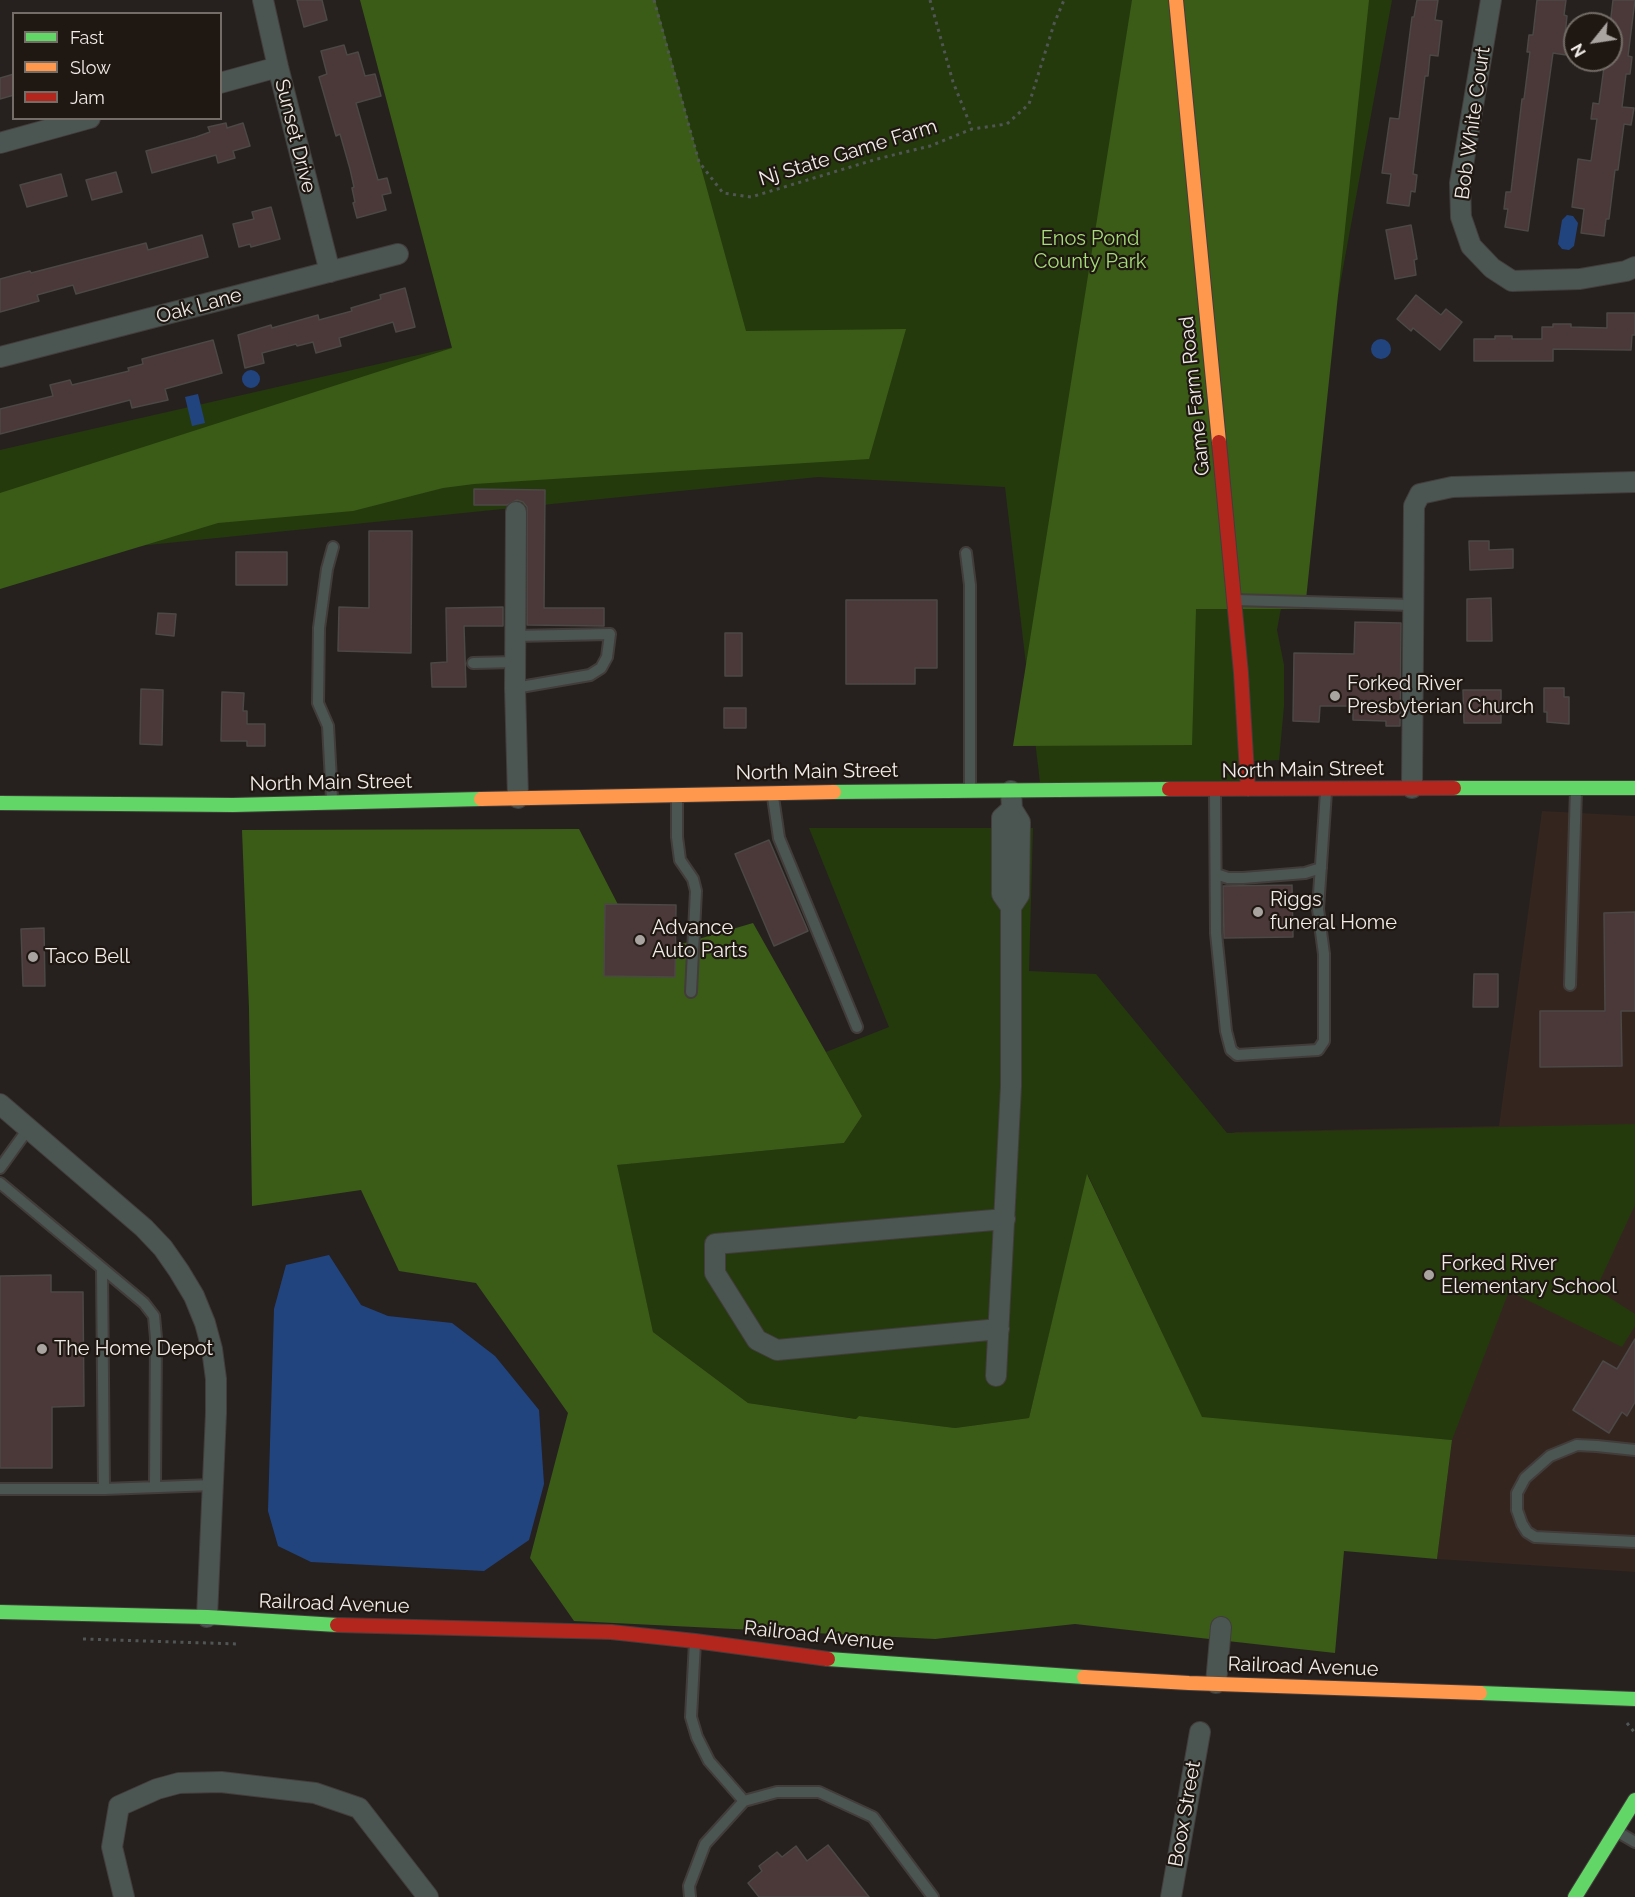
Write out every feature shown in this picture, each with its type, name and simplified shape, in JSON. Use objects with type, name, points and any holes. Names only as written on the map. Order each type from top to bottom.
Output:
[{"type":"main road","name":"Game Farm Road","points":[[1176,0],[1241,673],[1248,789]]},
{"type":"main road","name":"North Main Street","points":[[0,803],[233,805],[772,792],[970,790],[1012,800],[1248,789],[1635,788]]},
{"type":"main road","name":"Railroad Avenue","points":[[0,1612],[207,1617],[308,1624],[611,1632],[833,1660],[994,1672],[1635,1699]]},
{"type":"main road","points":[[1575,1897],[1635,1800]]},
{"type":"street","name":"Sunset Drive","points":[[263,0],[330,272]]},
{"type":"street","name":"Bob White Court","points":[[1491,0],[1460,183],[1461,217],[1471,246],[1492,268],[1512,281],[1580,279],[1626,271],[1635,267]]},
{"type":"street","points":[[222,82],[278,67]]},
{"type":"street","points":[[0,143],[83,120]]},
{"type":"street","name":"Oak Lane","points":[[0,357],[398,254]]},
{"type":"street","points":[[1412,788],[1414,506],[1420,494],[1452,487],[1635,482]]},
{"type":"street","points":[[516,512],[515,688],[518,798]]},
{"type":"street","points":[[996,1376],[1011,1086],[1011,907],[1002,894],[1002,818],[1012,800]]},
{"type":"street","points":[[0,1104],[144,1228],[163,1248],[194,1296],[205,1323],[212,1349],[216,1379],[207,1617]]},
{"type":"street","points":[[999,1329],[777,1350],[757,1340],[715,1273],[715,1244],[1005,1219]]},
{"type":"street","points":[[1216,1683],[1221,1627]]},
{"type":"street","name":"Boox Street","points":[[1171,1897],[1200,1732]]},
{"type":"street","points":[[124,1897],[112,1847],[118,1806],[157,1789],[179,1783],[220,1782],[315,1793],[358,1808],[428,1897]]},
{"type":"lane","points":[[332,802],[327,726],[318,703],[318,692],[319,628],[327,569],[333,547]]},
{"type":"lane","points":[[966,553],[970,585],[970,790]]},
{"type":"lane","points":[[1234,600],[1413,605]]},
{"type":"lane","points":[[515,636],[610,634],[607,657],[601,668],[590,675],[515,688]]},
{"type":"lane","points":[[473,663],[515,662]]},
{"type":"lane","points":[[1570,985],[1576,787]]},
{"type":"lane","points":[[1215,790],[1216,933],[1226,1031],[1231,1050],[1237,1056],[1318,1050],[1324,1041],[1324,954],[1318,909],[1326,789]]},
{"type":"lane","points":[[772,792],[779,838],[857,1027]]},
{"type":"lane","points":[[677,795],[677,837],[680,860],[693,879],[696,891],[691,992]]},
{"type":"lane","points":[[1216,874],[1228,878],[1243,878],[1305,873],[1321,868]]},
{"type":"lane","points":[[0,1168],[28,1129]]},
{"type":"lane","points":[[0,1183],[144,1303],[154,1316],[156,1338],[155,1485]]},
{"type":"lane","points":[[102,1268],[104,1488]]},
{"type":"lane","points":[[1635,1450],[1577,1445],[1550,1456],[1525,1478],[1517,1493],[1517,1510],[1527,1532],[1535,1537],[1635,1542]]},
{"type":"lane","points":[[0,1489],[213,1485]]},
{"type":"lane","points":[[695,1641],[691,1718],[709,1761],[744,1801]]},
{"type":"lane","points":[[690,1897],[689,1886],[705,1844],[744,1801],[777,1792],[819,1792],[873,1817],[933,1897]]},
{"type":"lane","points":[[1616,1830],[1635,1842]]},
{"type":"path","name":"Nj State Game Farm","points":[[654,0],[699,162],[723,193],[751,197],[877,159],[930,146],[972,129],[1007,124],[1029,104],[1054,24],[1064,0]]},
{"type":"path","points":[[930,0],[953,82],[972,129]]},
{"type":"shaded area","name":"Forked River Elementary School","points":[[1542,811],[1635,816],[1635,1572],[1437,1559],[1452,1441],[1234,1132],[1499,1126]]},
{"type":"green space","points":[[360,0],[655,0],[746,331],[906,329],[869,459],[474,484],[443,488],[353,511],[218,523],[0,589],[0,493],[452,348]]},
{"type":"green space","name":"Enos Pond County Park","points":[[399,0],[1392,0],[1277,630],[1284,665],[1284,706],[1279,760],[1253,761],[1248,789],[1041,791],[1005,487],[818,477],[0,560],[0,450],[493,338]]},
{"type":"green space","points":[[1132,0],[1369,0],[1305,609],[1196,609],[1192,745],[1013,746]]},
{"type":"green space","points":[[809,828],[1033,828],[1029,971],[1096,974],[1227,1133],[1635,1124],[1635,1205],[1596,1289],[1635,1314],[1635,1326],[1622,1347],[1509,1291],[1452,1440],[1202,1418],[1088,1175],[1029,1418],[955,1428],[859,1416],[857,1419],[748,1403],[653,1332],[616,1165],[844,1143],[862,1116],[826,1052],[889,1027]]},
{"type":"green space","points":[[579,829],[644,955],[753,923],[862,1116],[844,1143],[617,1165],[653,1332],[748,1403],[856,1419],[859,1416],[955,1428],[1029,1418],[1087,1174],[1202,1417],[1452,1440],[1437,1559],[1344,1551],[1335,1653],[1075,1624],[935,1639],[574,1621],[530,1558],[568,1413],[476,1283],[399,1271],[361,1190],[252,1206],[249,1008],[242,830]]},
{"type":"water","points":[[1567,215],[1573,216],[1578,223],[1574,246],[1569,250],[1562,249],[1558,244],[1562,220]]},
{"type":"water","points":[[1381,339],[1388,342],[1391,349],[1388,356],[1381,359],[1374,356],[1371,349],[1374,342]]},
{"type":"water","points":[[247,370],[255,370],[260,375],[258,386],[247,388],[242,383],[242,375]]},
{"type":"water","points":[[198,394],[205,423],[192,426],[185,397]]},
{"type":"water","points":[[329,1255],[361,1305],[388,1316],[452,1323],[495,1356],[539,1410],[544,1484],[529,1540],[484,1571],[311,1562],[278,1546],[268,1511],[274,1309],[286,1265]]},
{"type":"building","points":[[297,0],[322,0],[327,20],[304,27]]},
{"type":"building","points":[[1417,0],[1438,0],[1435,20],[1442,21],[1438,56],[1430,55],[1428,76],[1425,76],[1413,174],[1417,175],[1415,192],[1411,191],[1409,206],[1387,203],[1391,174],[1382,173],[1390,118],[1399,119],[1412,17],[1414,17]]},
{"type":"building","points":[[1537,0],[1566,0],[1563,12],[1563,55],[1553,53],[1528,231],[1505,227],[1508,209],[1504,209],[1506,192],[1511,192],[1530,52],[1527,52],[1529,35],[1533,35]]},
{"type":"building","points":[[1613,0],[1635,0],[1628,56],[1632,57],[1630,74],[1626,74],[1622,107],[1634,108],[1631,125],[1624,124],[1618,170],[1615,170],[1609,219],[1606,219],[1604,236],[1581,233],[1584,209],[1572,207],[1578,159],[1591,161],[1597,119],[1591,119],[1593,103],[1599,104],[1603,72],[1623,72],[1623,12],[1612,12]]},
{"type":"building","points":[[344,45],[347,55],[358,52],[365,76],[375,74],[381,96],[356,103],[378,180],[387,178],[391,193],[382,195],[386,210],[357,218],[353,203],[355,202],[352,188],[354,187],[350,169],[340,134],[336,136],[319,77],[327,74],[321,51]]},
{"type":"building","points":[[12,75],[12,96],[0,99],[0,78]]},
{"type":"building","points":[[226,123],[227,128],[243,123],[250,146],[233,151],[235,158],[218,163],[216,155],[152,173],[146,151],[196,137],[210,132],[208,127]]},
{"type":"building","points":[[116,172],[122,192],[92,200],[86,180]]},
{"type":"building","points":[[61,174],[67,196],[27,207],[20,185]]},
{"type":"building","points":[[271,207],[280,239],[251,247],[250,244],[239,247],[233,224],[254,219],[252,212]]},
{"type":"building","points":[[1411,225],[1417,259],[1414,260],[1416,275],[1395,279],[1386,230]]},
{"type":"building","points":[[202,235],[208,257],[76,294],[73,285],[37,295],[39,301],[0,312],[0,279],[146,243],[148,250]]},
{"type":"building","points":[[405,288],[415,327],[396,332],[393,322],[339,338],[341,346],[316,353],[313,342],[297,346],[296,344],[262,353],[264,363],[245,368],[238,335],[318,315],[319,320],[352,311],[351,308],[381,299],[380,295]]},
{"type":"building","points":[[1416,295],[1441,315],[1446,309],[1462,322],[1440,350],[1413,328],[1411,331],[1397,319]]},
{"type":"building","points":[[1607,313],[1635,313],[1635,335],[1632,335],[1631,350],[1553,349],[1553,361],[1474,361],[1474,339],[1512,336],[1512,339],[1542,339],[1542,327],[1553,327],[1553,324],[1607,328]]},
{"type":"building","points":[[213,340],[222,373],[165,389],[168,400],[132,408],[130,400],[0,434],[0,409],[53,396],[50,385],[70,380],[72,385],[129,371],[128,368],[143,364],[142,359]]},
{"type":"building","points":[[474,489],[545,490],[544,608],[604,608],[604,626],[527,625],[527,507],[523,502],[517,500],[507,505],[474,505]]},
{"type":"building","points":[[369,531],[412,531],[411,653],[338,651],[339,607],[369,608]]},
{"type":"building","points":[[1469,541],[1489,541],[1489,550],[1513,549],[1513,568],[1470,570]]},
{"type":"building","points":[[236,552],[287,552],[287,585],[236,585]]},
{"type":"building","points":[[1491,598],[1492,641],[1467,641],[1467,599]]},
{"type":"building","points":[[846,600],[937,600],[937,668],[915,668],[915,684],[846,684]]},
{"type":"building","points":[[503,607],[503,626],[464,626],[466,687],[432,687],[431,663],[447,662],[446,608]]},
{"type":"building","points":[[158,613],[176,614],[174,636],[156,634]]},
{"type":"building","points":[[1355,622],[1401,623],[1400,726],[1386,726],[1386,721],[1353,720],[1353,706],[1320,706],[1319,722],[1293,721],[1294,653],[1354,654]]},
{"type":"building","points":[[725,633],[742,633],[742,676],[725,676]]},
{"type":"building","points":[[1544,688],[1564,688],[1564,697],[1569,697],[1569,724],[1547,722],[1547,712],[1544,712]]},
{"type":"building","points":[[141,689],[163,690],[162,745],[140,744]]},
{"type":"building","points":[[1463,690],[1501,690],[1501,723],[1464,723]]},
{"type":"building","points":[[222,692],[244,693],[243,711],[247,711],[247,724],[265,724],[265,746],[247,746],[247,741],[221,741]]},
{"type":"building","points":[[724,708],[746,708],[746,728],[724,728]]},
{"type":"building","points":[[769,840],[808,931],[774,946],[735,854]]},
{"type":"building","name":"Riggs funeral Home","points":[[1292,885],[1293,937],[1224,938],[1223,886]]},
{"type":"building","name":"Advance Auto Parts","points":[[605,904],[676,905],[675,977],[604,976]]},
{"type":"building","points":[[1635,912],[1635,1011],[1621,1011],[1622,1066],[1540,1067],[1540,1011],[1605,1011],[1604,913]]},
{"type":"building","name":"Taco Bell","points":[[44,928],[45,986],[23,986],[21,929]]},
{"type":"building","points":[[1474,974],[1498,974],[1498,1007],[1473,1007]]},
{"type":"building","name":"The Home Depot","points":[[51,1275],[51,1292],[83,1292],[84,1406],[52,1407],[52,1468],[0,1468],[0,1276]]},
{"type":"building","points":[[1635,1339],[1635,1402],[1627,1416],[1622,1412],[1609,1433],[1573,1410],[1603,1361],[1617,1369]]},
{"type":"building","points":[[828,1845],[869,1897],[759,1897],[748,1883],[762,1871],[759,1866],[777,1852],[782,1857],[796,1846],[807,1861]]},
{"type":"traffic: fast","points":[[1454,788],[1635,788]]},
{"type":"traffic: fast","points":[[834,792],[1169,789]]},
{"type":"traffic: fast","points":[[0,803],[233,805],[481,799]]},
{"type":"traffic: fast","points":[[0,1612],[207,1617],[337,1625]]},
{"type":"traffic: fast","points":[[828,1659],[1084,1677]]},
{"type":"traffic: fast","points":[[1480,1693],[1635,1699]]},
{"type":"traffic: fast","points":[[1575,1897],[1635,1800]]},
{"type":"traffic: slow","points":[[1176,0],[1219,442]]},
{"type":"traffic: slow","points":[[481,799],[834,792]]},
{"type":"traffic: slow","points":[[1084,1677],[1480,1693]]},
{"type":"traffic: jam","points":[[1219,442],[1241,673],[1248,789]]},
{"type":"traffic: jam","points":[[1169,789],[1454,788]]},
{"type":"traffic: jam","points":[[337,1625],[611,1632],[828,1659]]},
{"type":"place","name":"Forked River Presbyterian Church","points":[[1335,696]]},
{"type":"place","name":"Riggs funeral Home","points":[[1258,912]]},
{"type":"place","name":"Advance Auto Parts","points":[[640,940]]},
{"type":"place","name":"Taco Bell","points":[[33,957]]},
{"type":"place","name":"Forked River Elementary School","points":[[1429,1275]]},
{"type":"place","name":"The Home Depot","points":[[42,1349]]}]
